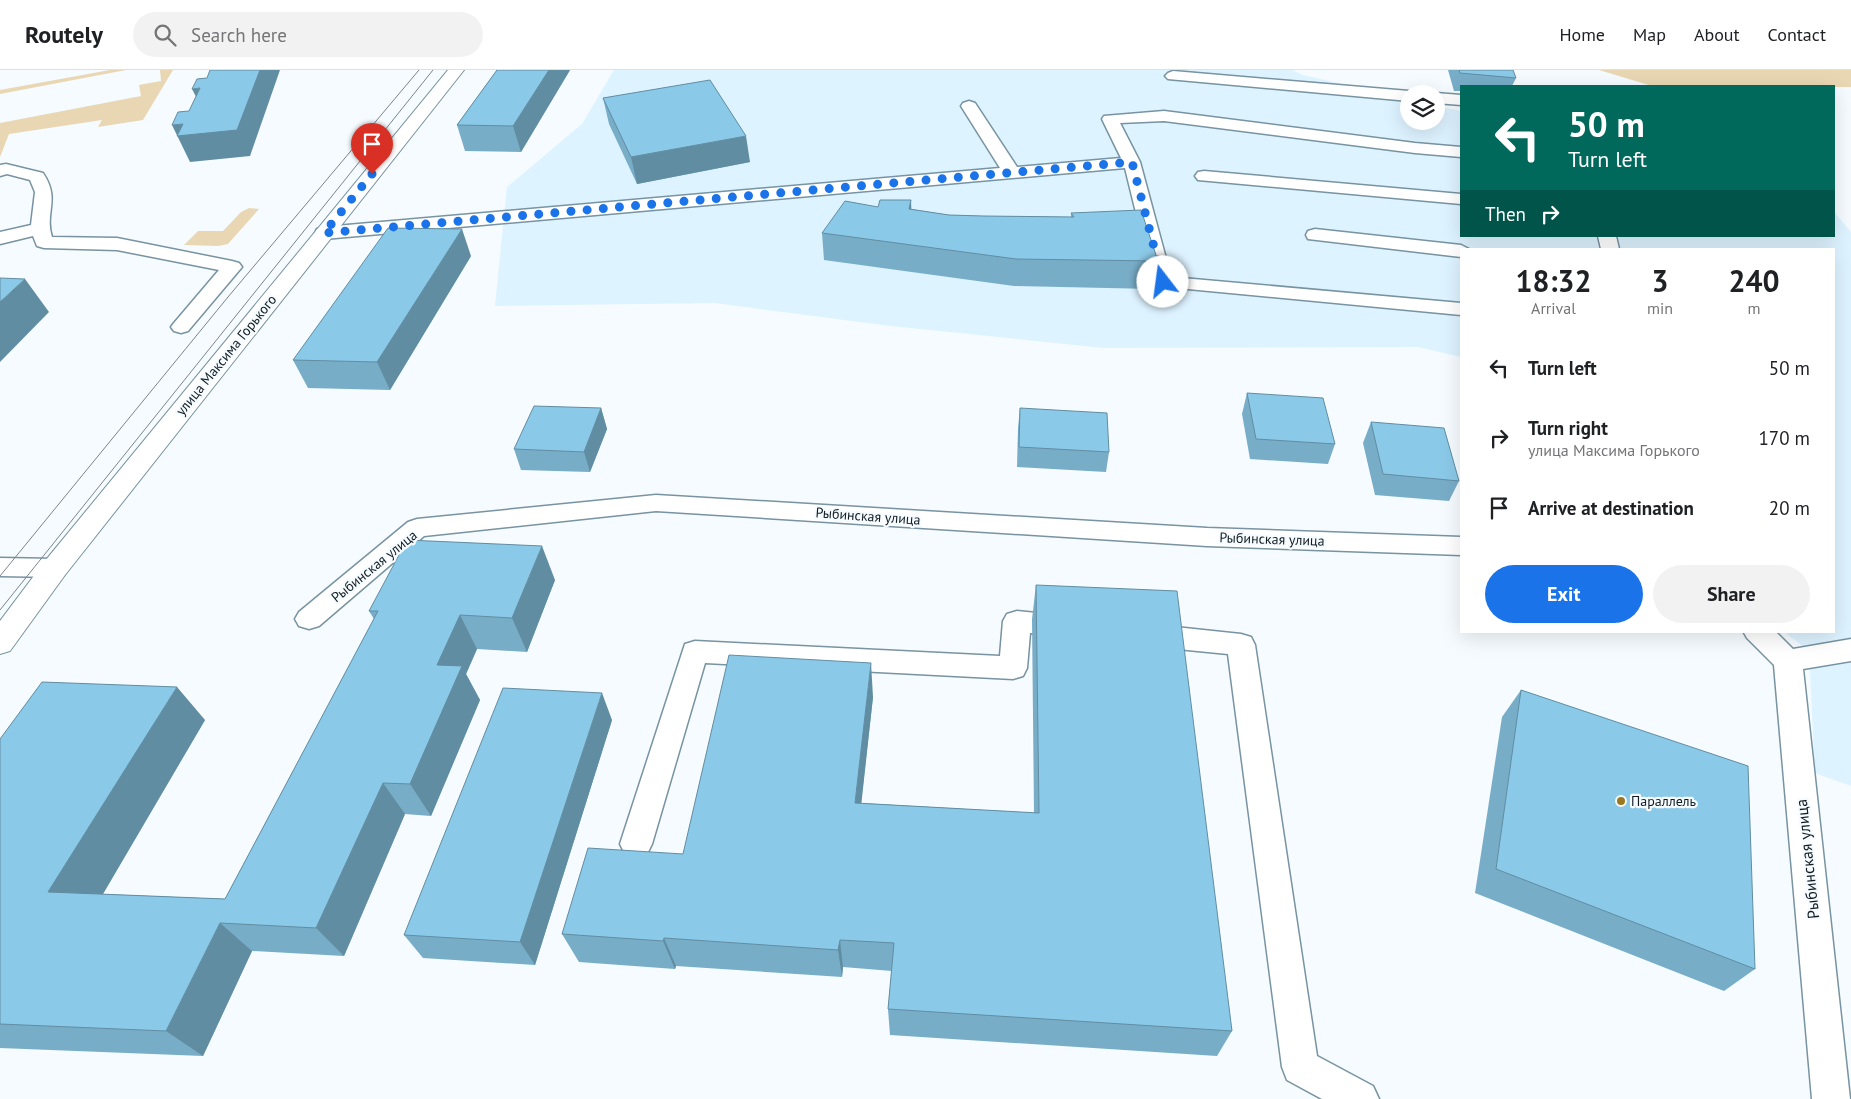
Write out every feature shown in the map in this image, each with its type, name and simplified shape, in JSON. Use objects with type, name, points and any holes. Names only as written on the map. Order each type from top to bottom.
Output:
[{"type":"street","name":"улица Максима Горького","points":[[0,643],[55,568],[456,70]]},
{"type":"lane","points":[[1173,76],[1400,95]]},
{"type":"lane","points":[[1445,99],[1460,100]]},
{"type":"lane","points":[[969,106],[1012,173]]},
{"type":"lane","points":[[1460,152],[1415,148],[1164,116],[1110,119],[1132,162],[1163,282],[1460,309]]},
{"type":"lane","points":[[324,233],[1132,162]]},
{"type":"lane","points":[[0,171],[6,169],[37,177],[44,192],[40,229],[44,242],[118,244],[232,267],[181,327]]},
{"type":"lane","points":[[1204,176],[1460,199]]},
{"type":"lane","points":[[0,238],[40,229]]},
{"type":"lane","points":[[1315,235],[1460,251]]},
{"type":"lane","name":"Рыбинская улица","points":[[309,619],[417,528],[656,503],[1207,537],[1460,546]]},
{"type":"lane","points":[[0,567],[55,568]]},
{"type":"lane","points":[[636,844],[695,652],[1013,668],[1017,621],[1241,645],[1300,1067],[1360,1099]]},
{"type":"lane","points":[[1759,633],[1788,661],[1851,650]]},
{"type":"lane","name":"Рыбинская улица","points":[[1788,661],[1831,1099]]},
{"type":"shaded area","points":[[110,70],[126,70],[0,94],[0,90]]},
{"type":"shaded area","points":[[160,70],[173,70],[143,120],[98,127],[102,120],[9,134],[0,157],[0,123],[141,96],[139,85],[161,81]]},
{"type":"shaded area","points":[[614,70],[1292,70],[1303,75],[1400,97],[1400,130],[1445,130],[1445,108],[1460,111],[1460,237],[1835,237],[1835,213],[1851,232],[1851,786],[1815,773],[1809,651],[1786,633],[1835,633],[1835,248],[1460,248],[1460,357],[1418,347],[1104,348],[891,326],[715,303],[495,306],[507,187],[582,124]]},
{"type":"shaded area","points":[[1599,70],[1851,70],[1851,87],[1835,87],[1835,85],[1649,85]]},
{"type":"shaded area","points":[[249,208],[259,209],[228,244],[218,246],[184,245],[198,231],[223,231],[241,212]]},
{"type":"building","points":[[210,70],[260,70],[237,130],[177,136],[183,124],[172,125],[178,112],[189,111],[200,88],[192,89],[197,79],[207,78]]},
{"type":"building","points":[[497,70],[549,70],[513,126],[457,125]]},
{"type":"building","points":[[1459,70],[1513,70],[1516,78],[1460,73]]},
{"type":"building","points":[[710,80],[746,136],[631,157],[603,98]]},
{"type":"building","points":[[880,200],[911,200],[909,209],[949,215],[1074,217],[1071,213],[1141,210],[1158,261],[1016,259],[822,233],[845,201],[878,207]]},
{"type":"building","points":[[388,228],[462,229],[377,362],[293,360]]},
{"type":"building","points":[[0,278],[25,279],[0,302]]},
{"type":"building","points":[[1247,393],[1323,398],[1335,444],[1256,439]]},
{"type":"building","points":[[534,406],[601,408],[584,452],[514,449]]},
{"type":"building","points":[[1020,408],[1107,413],[1109,452],[1019,447]]},
{"type":"building","points":[[1371,422],[1444,428],[1459,481],[1383,474]]},
{"type":"building","points":[[407,540],[542,546],[512,618],[460,615],[437,665],[462,666],[410,784],[383,783],[316,928],[220,923],[166,1031],[0,1024],[0,739],[42,682],[177,687],[48,892],[225,899],[378,611],[369,611]]},
{"type":"building","points":[[1036,585],[1177,591],[1232,1031],[888,1009],[894,943],[840,940],[838,950],[664,938],[663,941],[562,934],[588,848],[683,854],[729,655],[871,663],[855,803],[1039,813]]},
{"type":"building","points":[[503,688],[602,693],[520,942],[404,935]]},
{"type":"building","points":[[1521,690],[1748,766],[1755,969],[1496,869]]},
{"type":"tram line","points":[[0,576],[228,297],[419,70]]},
{"type":"tram line","points":[[0,610],[433,70]]},
{"type":"place","name":"Параллель","points":[[1621,801]]},
{"type":"route","points":[[372,174],[324,233],[1132,162],[1163,282]]}]
